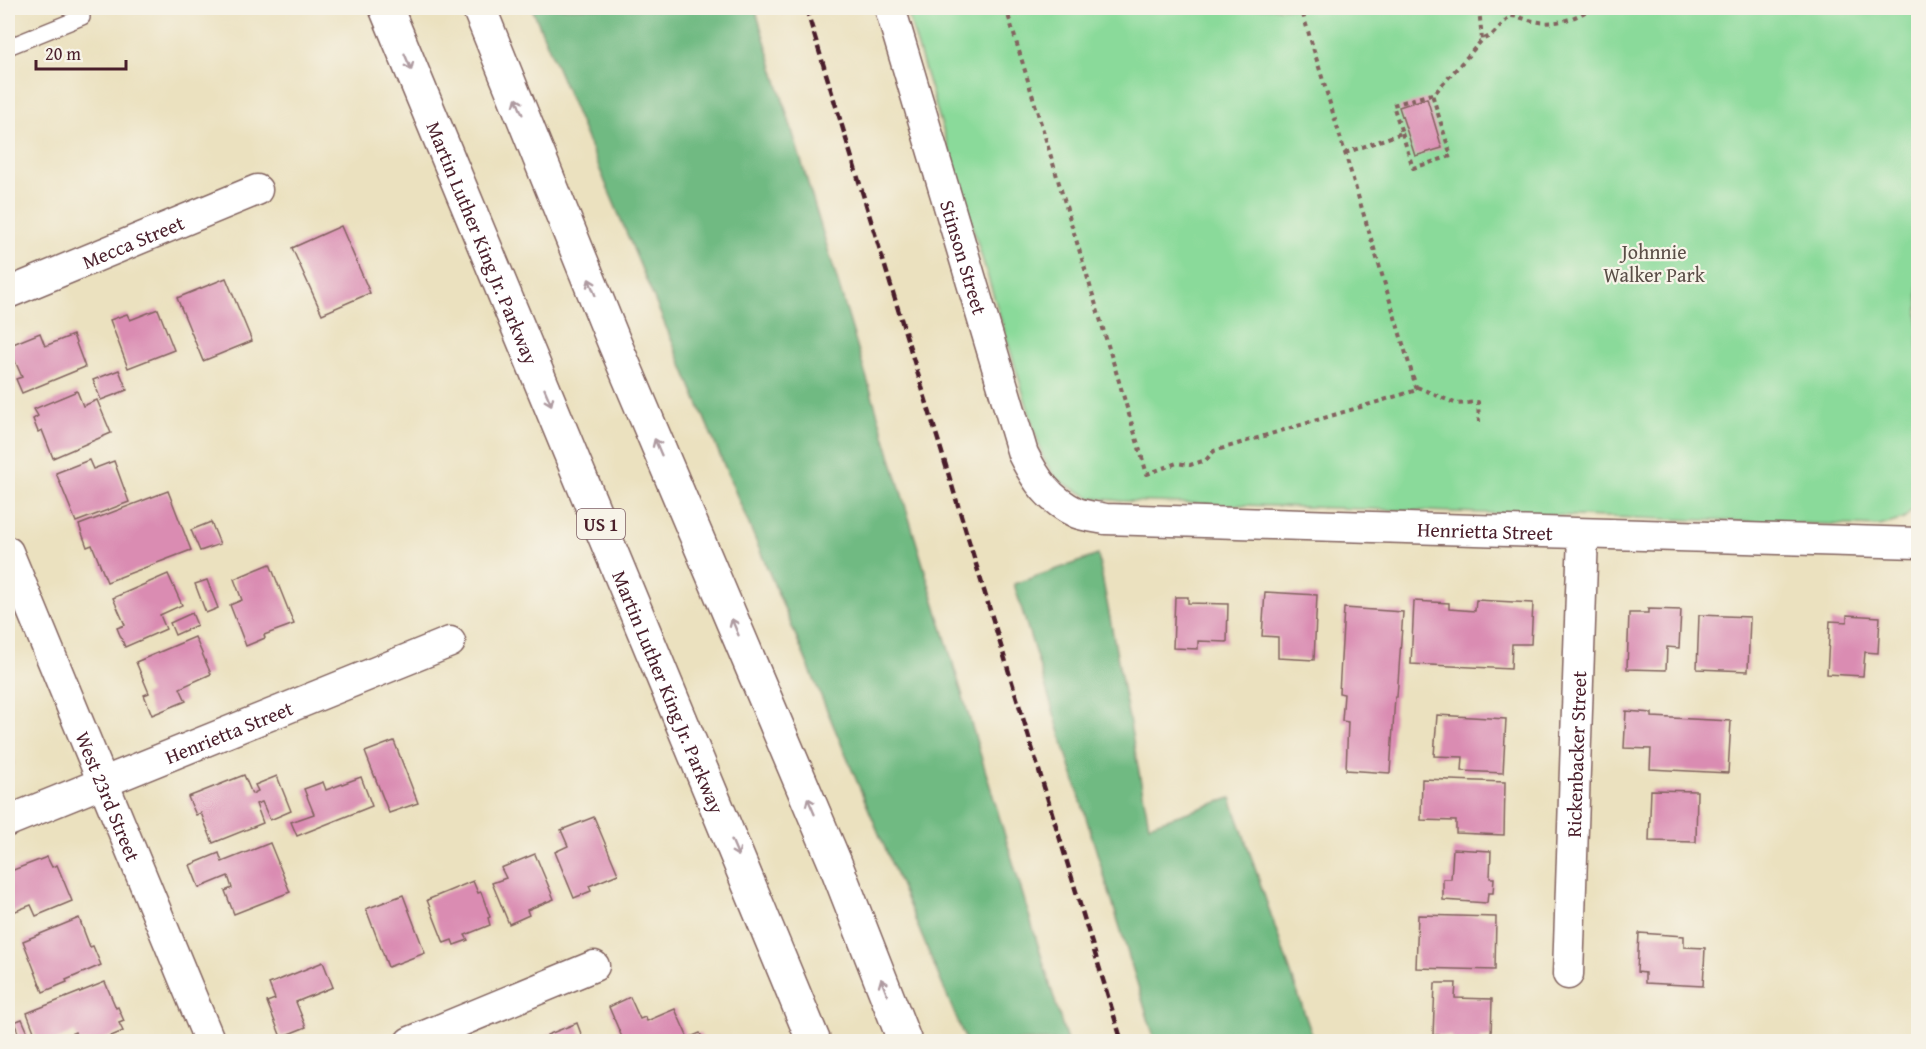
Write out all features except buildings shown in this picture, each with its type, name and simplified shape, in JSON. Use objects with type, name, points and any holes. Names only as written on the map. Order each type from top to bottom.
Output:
[{"type":"highway","name":"Martin Luther King Jr. Parkway","points":[[386,8],[814,1041]]},
{"type":"highway","points":[[479,8],[614,342],[835,863],[905,1041]]},
{"type":"street","name":"Stinson Street","points":[[890,8],[1023,453],[1035,478],[1054,498]]},
{"type":"street","name":"Mecca Street","points":[[8,293],[257,190]]},
{"type":"street","name":"Henrietta Street","points":[[1054,498],[1078,513],[1105,519],[1918,543]]},
{"type":"street","name":"Rickenbacker Street","points":[[1568,974],[1583,534]]},
{"type":"street","name":"West 23rd Street","points":[[8,552],[210,1041]]},
{"type":"street","name":"Henrietta Street","points":[[8,821],[450,642]]},
{"type":"street","points":[[410,1041],[594,966]]},
{"type":"lane","points":[[8,47],[82,17],[81,8]]},
{"type":"path","points":[[1006,8],[1147,474],[1177,462],[1190,465],[1206,460],[1214,451],[1417,390],[1301,8]]},
{"type":"path","points":[[1479,8],[1482,40]]},
{"type":"path","points":[[1431,94],[1451,156],[1413,168],[1393,105],[1431,94],[1435,93],[1482,40],[1492,35],[1510,16],[1519,16],[1535,22],[1552,22],[1569,19],[1591,8]]},
{"type":"path","points":[[1345,153],[1402,133]]},
{"type":"path","points":[[1416,387],[1457,404],[1478,402],[1479,422]]},
{"type":"green space","points":[[532,8],[755,8],[1067,1041],[966,1041]]},
{"type":"green space","name":"Johnnie Walker Park","points":[[906,8],[1918,8],[1918,503],[1904,519],[1880,526],[1122,501],[1092,498],[1056,478],[1043,458]]},
{"type":"green space","points":[[1098,555],[1149,825],[1231,798],[1314,1041],[1155,1041],[1014,584]]},
{"type":"railway","points":[[806,8],[1122,1042]]}]
